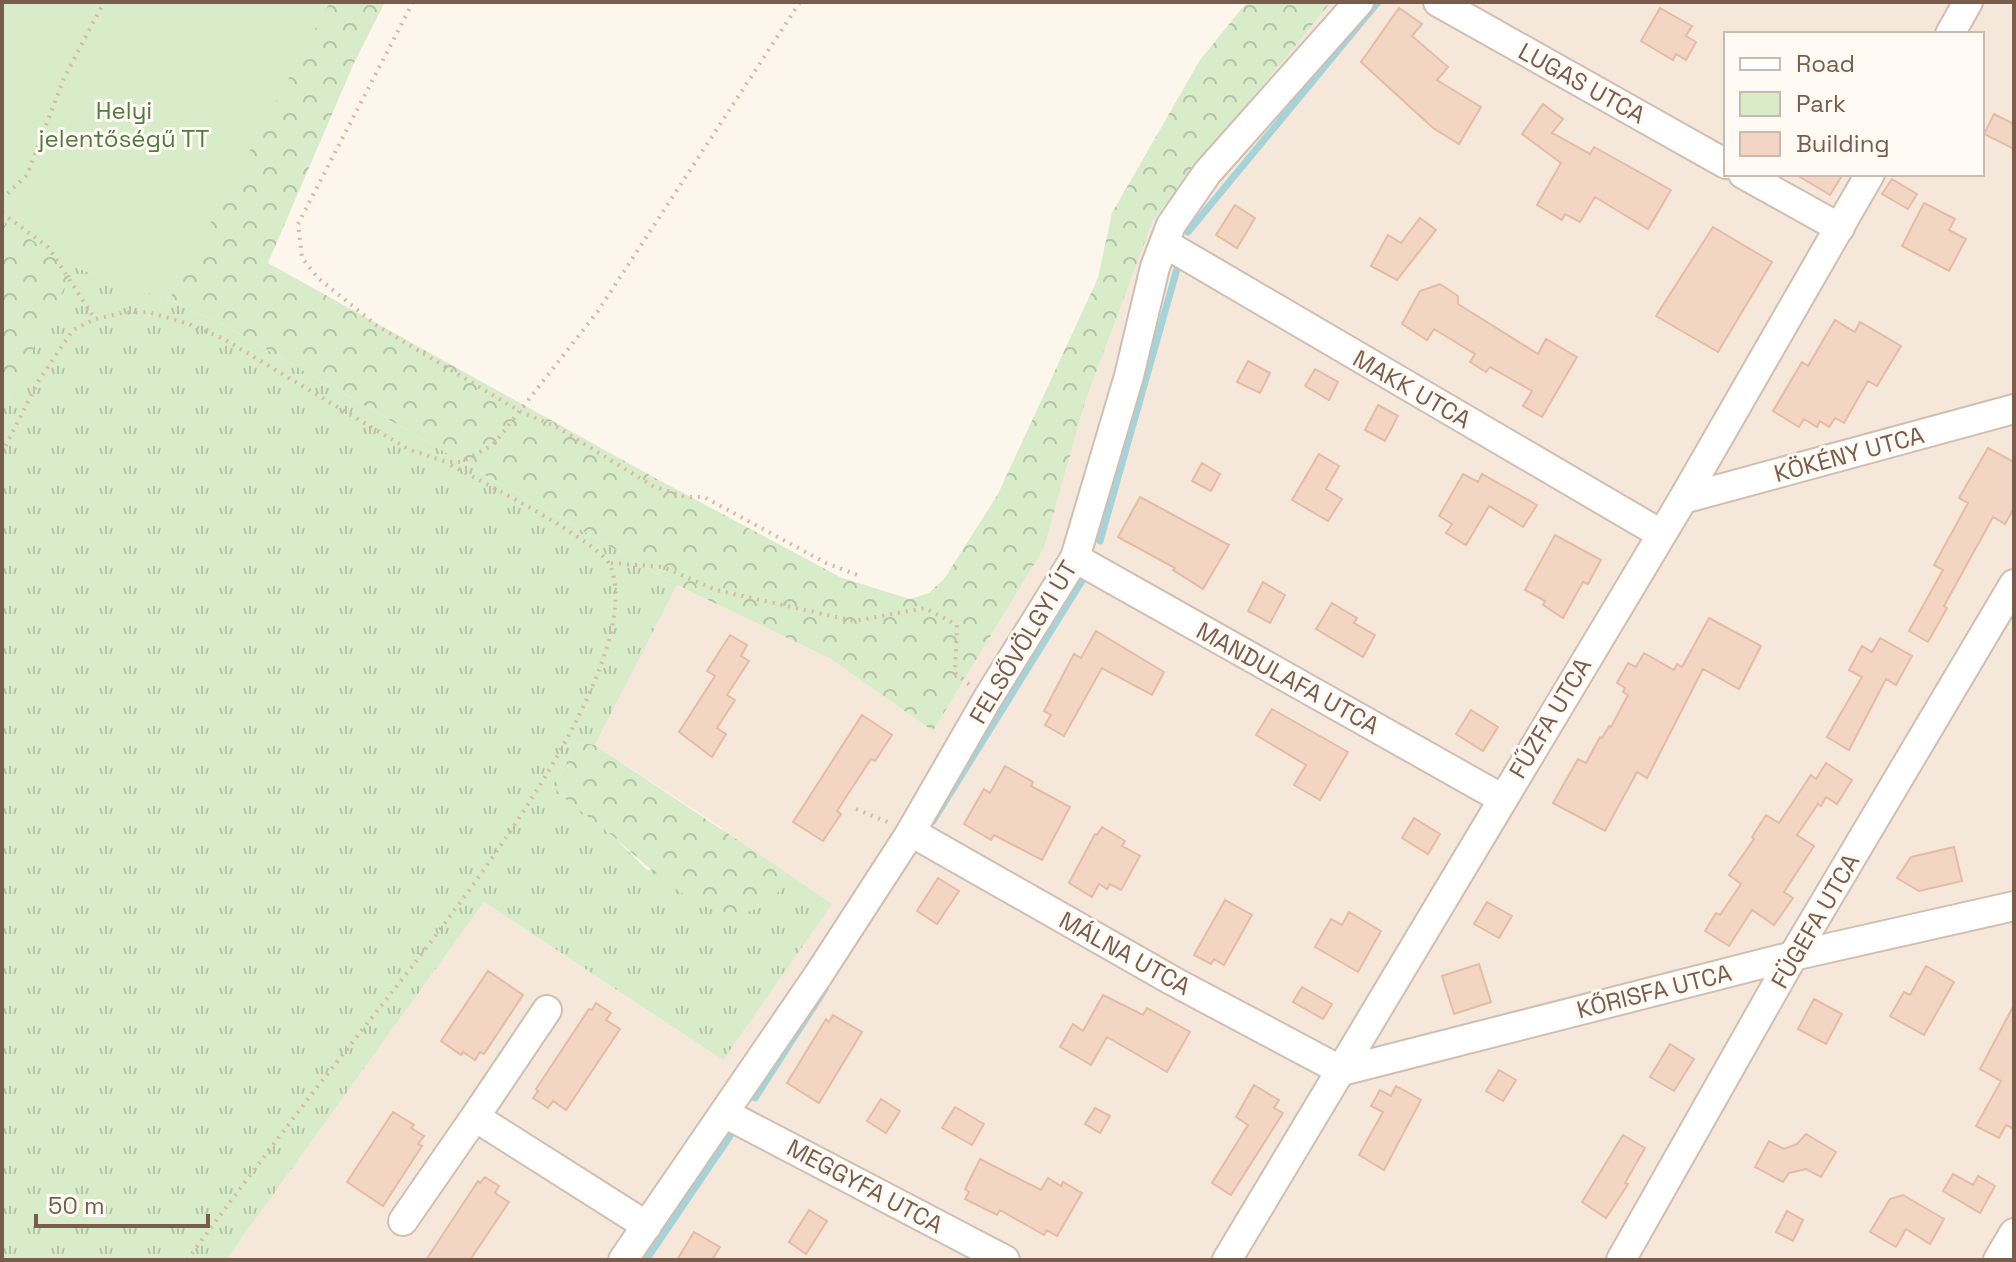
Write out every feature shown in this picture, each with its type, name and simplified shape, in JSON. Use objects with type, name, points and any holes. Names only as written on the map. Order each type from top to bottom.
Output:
[{"type":"street","name":"FELSŐVÖLGYI ÚT","points":[[623,1260],[812,986],[910,833],[988,698],[1075,558],[1129,376],[1155,267],[1186,199],[1359,2]]},
{"type":"street","name":"LUGAS UTCA","points":[[1438,2],[1724,163]]},
{"type":"street","points":[[1951,32],[1968,2]]},
{"type":"street","points":[[1747,176],[1840,228]]},
{"type":"street","name":"FŰZFA UTCA","points":[[1227,1260],[1342,1071],[1501,798],[1683,499],[1869,176]]},
{"type":"street","name":"MAKK UTCA","points":[[1164,243],[1661,534]]},
{"type":"street","name":"KÖKÉNY UTCA","points":[[1683,499],[2014,409]]},
{"type":"street","name":"MANDULAFA UTCA","points":[[1075,558],[1501,798]]},
{"type":"street","name":"FÜGEFA UTCA","points":[[1621,1260],[1793,956],[2014,584]]},
{"type":"street","name":"MÁLNA UTCA","points":[[910,833],[1173,981],[1342,1071]]},
{"type":"street","name":"KŐRISFA UTCA","points":[[1342,1071],[1793,956],[2014,906]]},
{"type":"street","points":[[403,1221],[547,1010]]},
{"type":"street","name":"MEGGYFA UTCA","points":[[724,1113],[1005,1260]]},
{"type":"street","points":[[475,1117],[647,1226]]},
{"type":"street","points":[[1998,1260],[2014,1233]]},
{"type":"path","points":[[2,199],[27,175],[64,78],[104,2]]},
{"type":"path","points":[[413,2],[298,224],[302,258],[318,278],[376,325],[521,412],[555,426],[653,486],[685,497],[704,497],[826,563],[860,576]]},
{"type":"path","points":[[446,462],[461,462],[493,445],[521,412],[598,311],[800,2]]},
{"type":"path","points":[[2,213],[48,247],[95,319]]},
{"type":"path","points":[[2,453],[39,380],[73,330],[95,319],[122,313],[148,312],[222,338],[408,449],[446,462],[588,543],[610,563],[617,592],[615,615],[589,695],[559,753],[485,870],[187,1260]]},
{"type":"path","points":[[610,563],[663,567],[716,590],[854,621],[925,608],[957,625],[955,673],[988,698]]},
{"type":"path","points":[[856,809],[910,833]]},
{"type":"shaded area","points":[[1331,2],[2014,2],[2014,1260],[226,1260],[484,902],[723,1060],[722,828],[595,745],[677,585],[831,659],[933,731],[1044,548],[1085,402],[1153,220]]},
{"type":"green space","points":[[2,2],[385,2],[354,63],[268,263],[842,578],[910,599],[929,593],[944,579],[998,494],[1098,278],[1112,213],[1200,60],[1247,2],[1331,2],[1153,220],[1085,402],[1044,548],[933,731],[831,659],[677,585],[224,325],[169,300],[75,267],[2,409],[2,228],[5,224],[2,221]]},
{"type":"green space","name":"Helyi jelentőségű TT","points":[[2,2],[330,2],[169,300],[74,267],[2,221]]},
{"type":"green space","points":[[74,267],[169,300],[224,325],[677,585],[595,745],[575,742],[564,769],[552,786],[615,838],[647,870],[787,878],[784,871],[832,904],[723,1060],[484,902],[226,1260],[2,1260],[2,409]]},
{"type":"green space","points":[[575,742],[595,745],[784,871],[787,883],[760,906],[736,914],[710,909],[680,892],[552,786],[564,769]]},
{"type":"building","points":[[1399,8],[1422,24],[1412,36],[1448,67],[1437,80],[1481,107],[1459,144],[1433,128],[1361,62]]},
{"type":"building","points":[[1660,8],[1692,26],[1686,36],[1696,42],[1686,60],[1676,54],[1673,60],[1641,41]]},
{"type":"building","points":[[1543,104],[1563,119],[1552,133],[1590,154],[1594,147],[1671,190],[1648,229],[1595,197],[1580,222],[1565,214],[1562,220],[1537,205],[1561,163],[1522,134]]},
{"type":"building","points":[[1994,114],[2014,124],[2014,149],[1984,134]]},
{"type":"building","points":[[1798,176],[1842,176],[1830,195]]},
{"type":"building","points":[[1892,179],[1917,194],[1908,209],[1882,194]]},
{"type":"building","points":[[1924,203],[1955,219],[1949,230],[1966,239],[1949,271],[1902,246]]},
{"type":"building","points":[[1235,205],[1255,218],[1237,248],[1216,235]]},
{"type":"building","points":[[1420,218],[1436,230],[1397,280],[1371,266],[1388,235],[1401,243]]},
{"type":"building","points":[[1713,227],[1772,262],[1718,352],[1656,316]]},
{"type":"building","points":[[1440,284],[1458,296],[1458,304],[1538,354],[1546,339],[1577,357],[1542,417],[1523,406],[1532,391],[1490,367],[1486,372],[1470,362],[1475,354],[1434,329],[1427,340],[1402,324],[1420,291]]},
{"type":"building","points":[[1835,320],[1855,332],[1860,322],[1901,346],[1877,386],[1868,381],[1844,423],[1835,418],[1829,427],[1820,421],[1817,427],[1804,419],[1799,427],[1773,411],[1802,362],[1808,366]]},
{"type":"building","points":[[1248,361],[1270,373],[1260,393],[1237,382]]},
{"type":"building","points":[[1315,369],[1338,382],[1329,400],[1305,386]]},
{"type":"building","points":[[1378,405],[1398,416],[1385,441],[1365,430]]},
{"type":"building","points":[[1988,448],[2014,462],[2014,508],[2005,524],[1993,517],[1944,606],[1947,608],[1928,642],[1909,631],[1943,570],[1934,565],[1968,503],[1959,498]]},
{"type":"building","points":[[1319,454],[1339,466],[1326,489],[1342,499],[1328,521],[1292,500]]},
{"type":"building","points":[[1202,463],[1220,474],[1211,491],[1192,481]]},
{"type":"building","points":[[1463,474],[1478,482],[1482,474],[1537,505],[1523,527],[1489,506],[1466,545],[1446,533],[1452,524],[1439,516]]},
{"type":"building","points":[[1140,497],[1229,545],[1203,589],[1173,570],[1175,568],[1118,537]]},
{"type":"building","points":[[1555,535],[1601,560],[1588,584],[1583,582],[1563,618],[1543,605],[1545,601],[1525,590]]},
{"type":"building","points":[[1263,582],[1285,595],[1270,623],[1248,611]]},
{"type":"building","points":[[1332,603],[1357,618],[1354,623],[1375,635],[1363,657],[1316,629]]},
{"type":"building","points":[[1709,618],[1761,646],[1739,689],[1703,669],[1647,778],[1637,772],[1605,831],[1553,803],[1578,759],[1586,763],[1600,737],[1611,727],[1628,695],[1623,692],[1625,688],[1617,683],[1628,663],[1636,667],[1644,653],[1674,670],[1677,664],[1682,667]]},
{"type":"building","points":[[1096,631],[1164,672],[1152,695],[1102,668],[1064,736],[1045,725],[1051,715],[1044,711],[1074,654],[1081,658]]},
{"type":"building","points":[[730,635],[747,645],[741,656],[749,661],[727,695],[735,700],[717,728],[726,734],[712,757],[679,732],[715,676],[707,671]]},
{"type":"building","points":[[1880,638],[1912,656],[1896,685],[1886,679],[1849,750],[1827,737],[1862,677],[1849,670],[1862,646],[1872,652]]},
{"type":"building","points":[[1272,709],[1348,752],[1320,800],[1294,785],[1306,765],[1256,735]]},
{"type":"building","points":[[1471,710],[1498,727],[1483,751],[1456,734]]},
{"type":"building","points":[[862,715],[892,735],[875,761],[871,759],[848,794],[837,811],[841,814],[823,841],[793,822]]},
{"type":"building","points":[[1826,763],[1852,780],[1837,804],[1826,797],[1821,806],[1818,804],[1797,835],[1814,846],[1784,892],[1793,898],[1774,925],[1752,910],[1729,946],[1705,931],[1741,884],[1729,875],[1766,815],[1779,823],[1811,775],[1816,779]]},
{"type":"building","points":[[1005,766],[1033,782],[1031,786],[1070,807],[1042,860],[994,835],[991,840],[964,824],[984,789],[990,793]]},
{"type":"building","points":[[1414,818],[1440,834],[1428,854],[1402,838]]},
{"type":"building","points":[[1102,827],[1125,841],[1122,846],[1140,856],[1121,890],[1110,884],[1107,889],[1099,884],[1092,897],[1069,883],[1095,834]]},
{"type":"building","points":[[1954,847],[1962,881],[1919,891],[1897,878],[1911,857]]},
{"type":"building","points":[[938,878],[959,891],[937,924],[917,911]]},
{"type":"building","points":[[1225,900],[1252,915],[1224,965],[1214,959],[1211,964],[1194,955]]},
{"type":"building","points":[[1487,902],[1512,916],[1499,938],[1474,924]]},
{"type":"building","points":[[1349,912],[1381,931],[1358,972],[1315,947],[1331,919],[1342,925]]},
{"type":"building","points":[[1479,964],[1491,1002],[1454,1014],[1442,976]]},
{"type":"building","points":[[1926,966],[1954,982],[1924,1035],[1890,1016],[1904,992],[1910,995]]},
{"type":"building","points":[[488,971],[523,995],[484,1054],[480,1052],[475,1060],[463,1052],[461,1055],[441,1041]]},
{"type":"building","points":[[1302,987],[1332,1004],[1323,1019],[1293,1002]]},
{"type":"building","points":[[1103,995],[1143,1015],[1147,1008],[1190,1032],[1167,1072],[1107,1037],[1091,1065],[1060,1047],[1073,1024],[1083,1031]]},
{"type":"building","points":[[1814,999],[1842,1014],[1826,1044],[1798,1029]]},
{"type":"building","points":[[596,1003],[611,1013],[606,1020],[620,1029],[566,1110],[553,1101],[548,1108],[533,1098],[538,1091],[536,1089]]},
{"type":"building","points":[[2014,1005],[2014,1129],[2006,1125],[1999,1138],[1976,1126],[2001,1081],[1980,1069]]},
{"type":"building","points":[[833,1015],[862,1032],[819,1103],[787,1083],[826,1019],[829,1022]]},
{"type":"building","points":[[1670,1044],[1694,1059],[1674,1091],[1650,1077]]},
{"type":"building","points":[[1499,1070],[1516,1080],[1503,1101],[1486,1091]]},
{"type":"building","points":[[1254,1085],[1279,1100],[1274,1108],[1283,1113],[1231,1195],[1212,1183],[1248,1125],[1236,1117]]},
{"type":"building","points":[[1396,1086],[1421,1100],[1384,1170],[1359,1155],[1383,1112],[1371,1106],[1380,1090],[1391,1096]]},
{"type":"building","points":[[881,1099],[900,1111],[886,1133],[867,1121]]},
{"type":"building","points":[[955,1107],[984,1124],[972,1145],[942,1128]]},
{"type":"building","points":[[1095,1108],[1110,1116],[1100,1133],[1085,1124]]},
{"type":"building","points":[[393,1112],[414,1125],[411,1128],[424,1136],[418,1144],[422,1146],[383,1206],[347,1182]]},
{"type":"building","points":[[1806,1134],[1836,1152],[1821,1177],[1806,1169],[1789,1173],[1783,1182],[1755,1167],[1769,1141],[1784,1149],[1797,1144]]},
{"type":"building","points":[[1623,1135],[1645,1148],[1625,1183],[1628,1184],[1606,1218],[1582,1202]]},
{"type":"building","points":[[980,1159],[1041,1190],[1048,1178],[1082,1193],[1057,1236],[1047,1230],[1044,1235],[1000,1210],[997,1215],[965,1199],[969,1192],[965,1189]]},
{"type":"building","points":[[1953,1174],[1973,1185],[1978,1176],[1995,1186],[1980,1213],[1943,1191]]},
{"type":"building","points":[[485,1177],[499,1186],[495,1193],[509,1202],[470,1260],[426,1260],[478,1181],[480,1183]]},
{"type":"building","points":[[1903,1195],[1944,1219],[1930,1244],[1906,1229],[1896,1247],[1870,1232],[1890,1199]]},
{"type":"building","points":[[809,1210],[827,1221],[806,1254],[789,1242]]},
{"type":"building","points":[[1787,1211],[1803,1220],[1793,1241],[1776,1232]]},
{"type":"building","points":[[694,1232],[720,1247],[712,1260],[677,1260]]},
{"type":"waterway","points":[[1188,232],[1378,2]]},
{"type":"waterway","points":[[1100,541],[1177,269]]},
{"type":"waterway","points":[[933,821],[1085,576]]},
{"type":"waterway","points":[[755,1098],[825,989]]},
{"type":"waterway","points":[[646,1260],[730,1136]]}]
